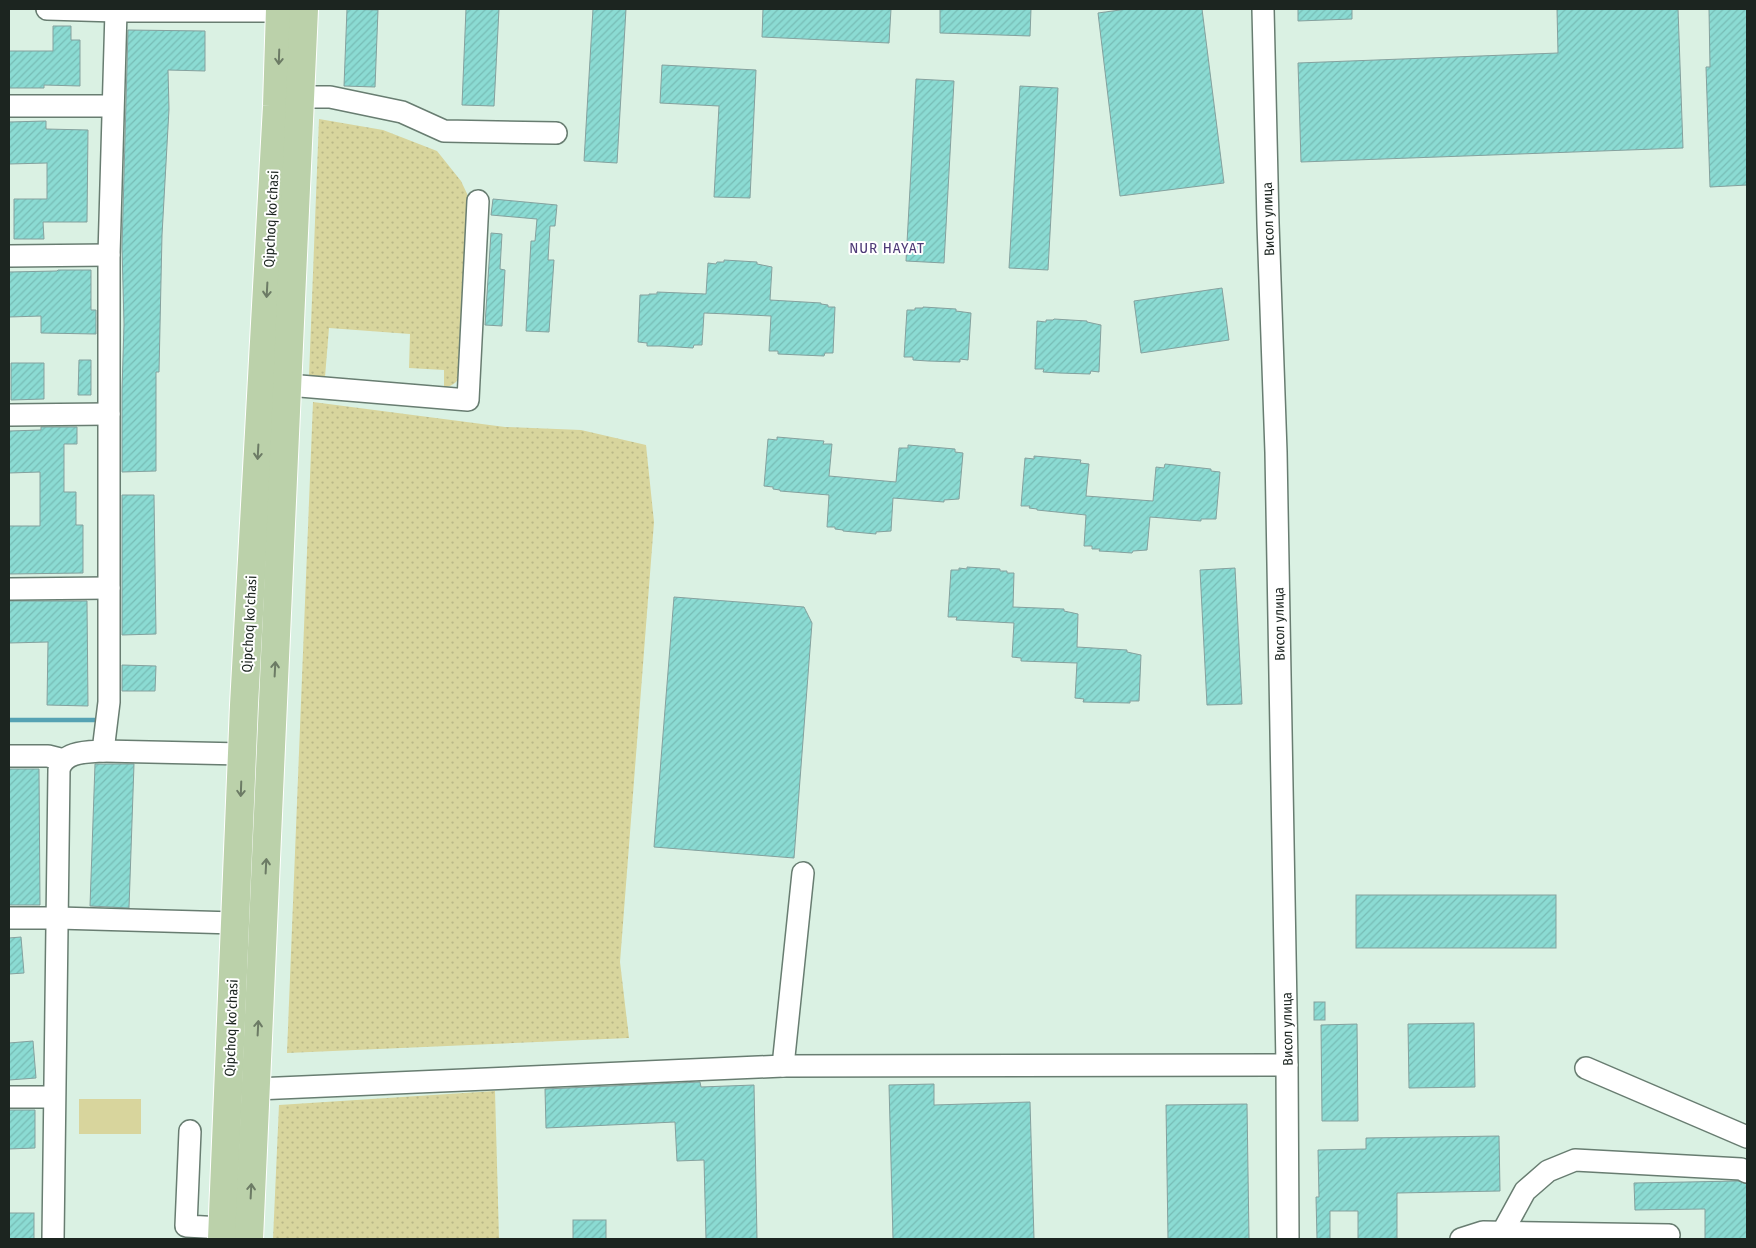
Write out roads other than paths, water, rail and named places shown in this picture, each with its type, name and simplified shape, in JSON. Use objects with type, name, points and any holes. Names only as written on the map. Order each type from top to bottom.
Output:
[{"type":"main road","name":"Qipchoq ko'chasi","points":[[249,1239],[288,385],[292,103],[288,9]]},
{"type":"main road","name":"Qipchoq ko'chasi","points":[[222,1234],[244,705],[292,103]]},
{"type":"main road","points":[[244,705],[250,713],[258,716],[266,713],[273,705]]},
{"type":"street","points":[[46,9],[116,11],[288,9]]},
{"type":"street","name":"Висол улица","points":[[1263,9],[1276,452],[1288,1065],[1288,1239]]},
{"type":"street","points":[[103,751],[107,720],[110,588],[109,255],[116,11]]},
{"type":"street","points":[[292,103],[330,97],[402,112],[444,130],[556,133]]},
{"type":"street","points":[[9,106],[112,106]]},
{"type":"street","points":[[288,385],[468,400],[478,201]]},
{"type":"street","points":[[9,256],[109,255]]},
{"type":"street","points":[[9,415],[109,414]]},
{"type":"street","points":[[9,589],[110,588]]},
{"type":"street","points":[[53,1239],[59,770],[64,760],[74,754],[103,751],[242,754]]},
{"type":"street","points":[[9,756],[48,756],[64,760]]},
{"type":"street","points":[[783,1066],[803,873]]},
{"type":"street","points":[[9,918],[235,923]]},
{"type":"street","points":[[256,1089],[783,1066],[1288,1065]]},
{"type":"street","points":[[1586,1068],[1747,1137]]},
{"type":"street","points":[[9,1097],[54,1097]]},
{"type":"street","points":[[190,1131],[186,1226],[222,1234]]},
{"type":"street","points":[[1489,1235],[1524,1190],[1548,1170],[1575,1160],[1741,1169],[1747,1172]]},
{"type":"street","points":[[1461,1239],[1489,1235],[1669,1235]]},
{"type":"waterway","points":[[9,720],[98,720]]},
{"type":"district","name":"NUR HAYAT","points":[[887,248]]}]
